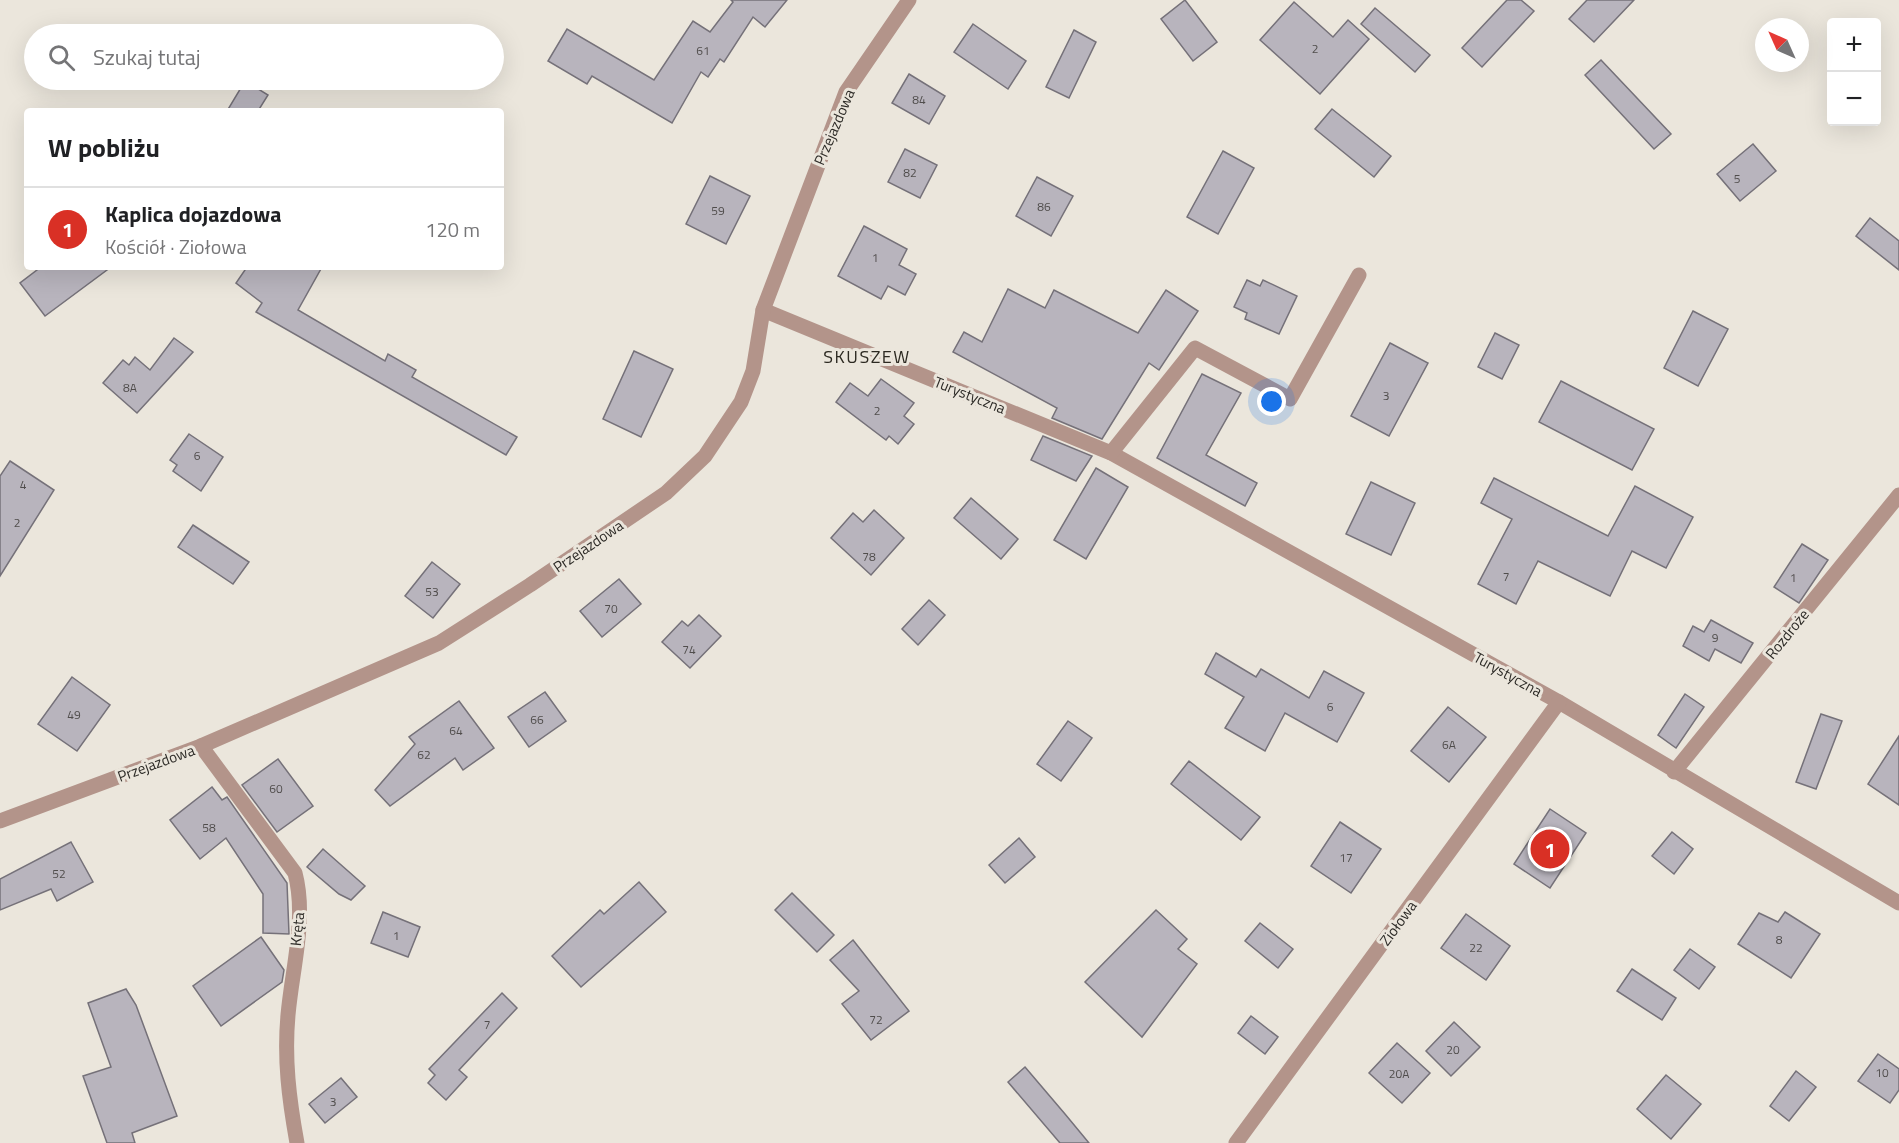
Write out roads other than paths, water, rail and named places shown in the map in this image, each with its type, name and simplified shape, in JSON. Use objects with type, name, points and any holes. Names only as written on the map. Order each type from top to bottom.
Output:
[{"type":"street","name":"Przejazdowa","points":[[0,821],[201,746],[439,642],[530,585],[666,493],[705,456],[741,402],[753,371],[763,310],[846,92],[909,0]]},
{"type":"street","points":[[1111,453],[1195,348],[1290,399],[1359,275]]},
{"type":"street","name":"Turystyczna","points":[[763,310],[1111,453],[1559,702],[1899,903]]},
{"type":"street","name":"Rozdroże","points":[[1674,772],[1899,495]]},
{"type":"street","name":"Ziołowa","points":[[1236,1143],[1559,702]]},
{"type":"street","name":"Kręta","points":[[201,746],[295,873],[301,895],[288,1016],[285,1072],[297,1143]]},
{"type":"place","name":"Kaplica dojazdowa","points":[[1550,849]]},
{"type":"district","name":"SKUSZEW","points":[[867,356]]}]
